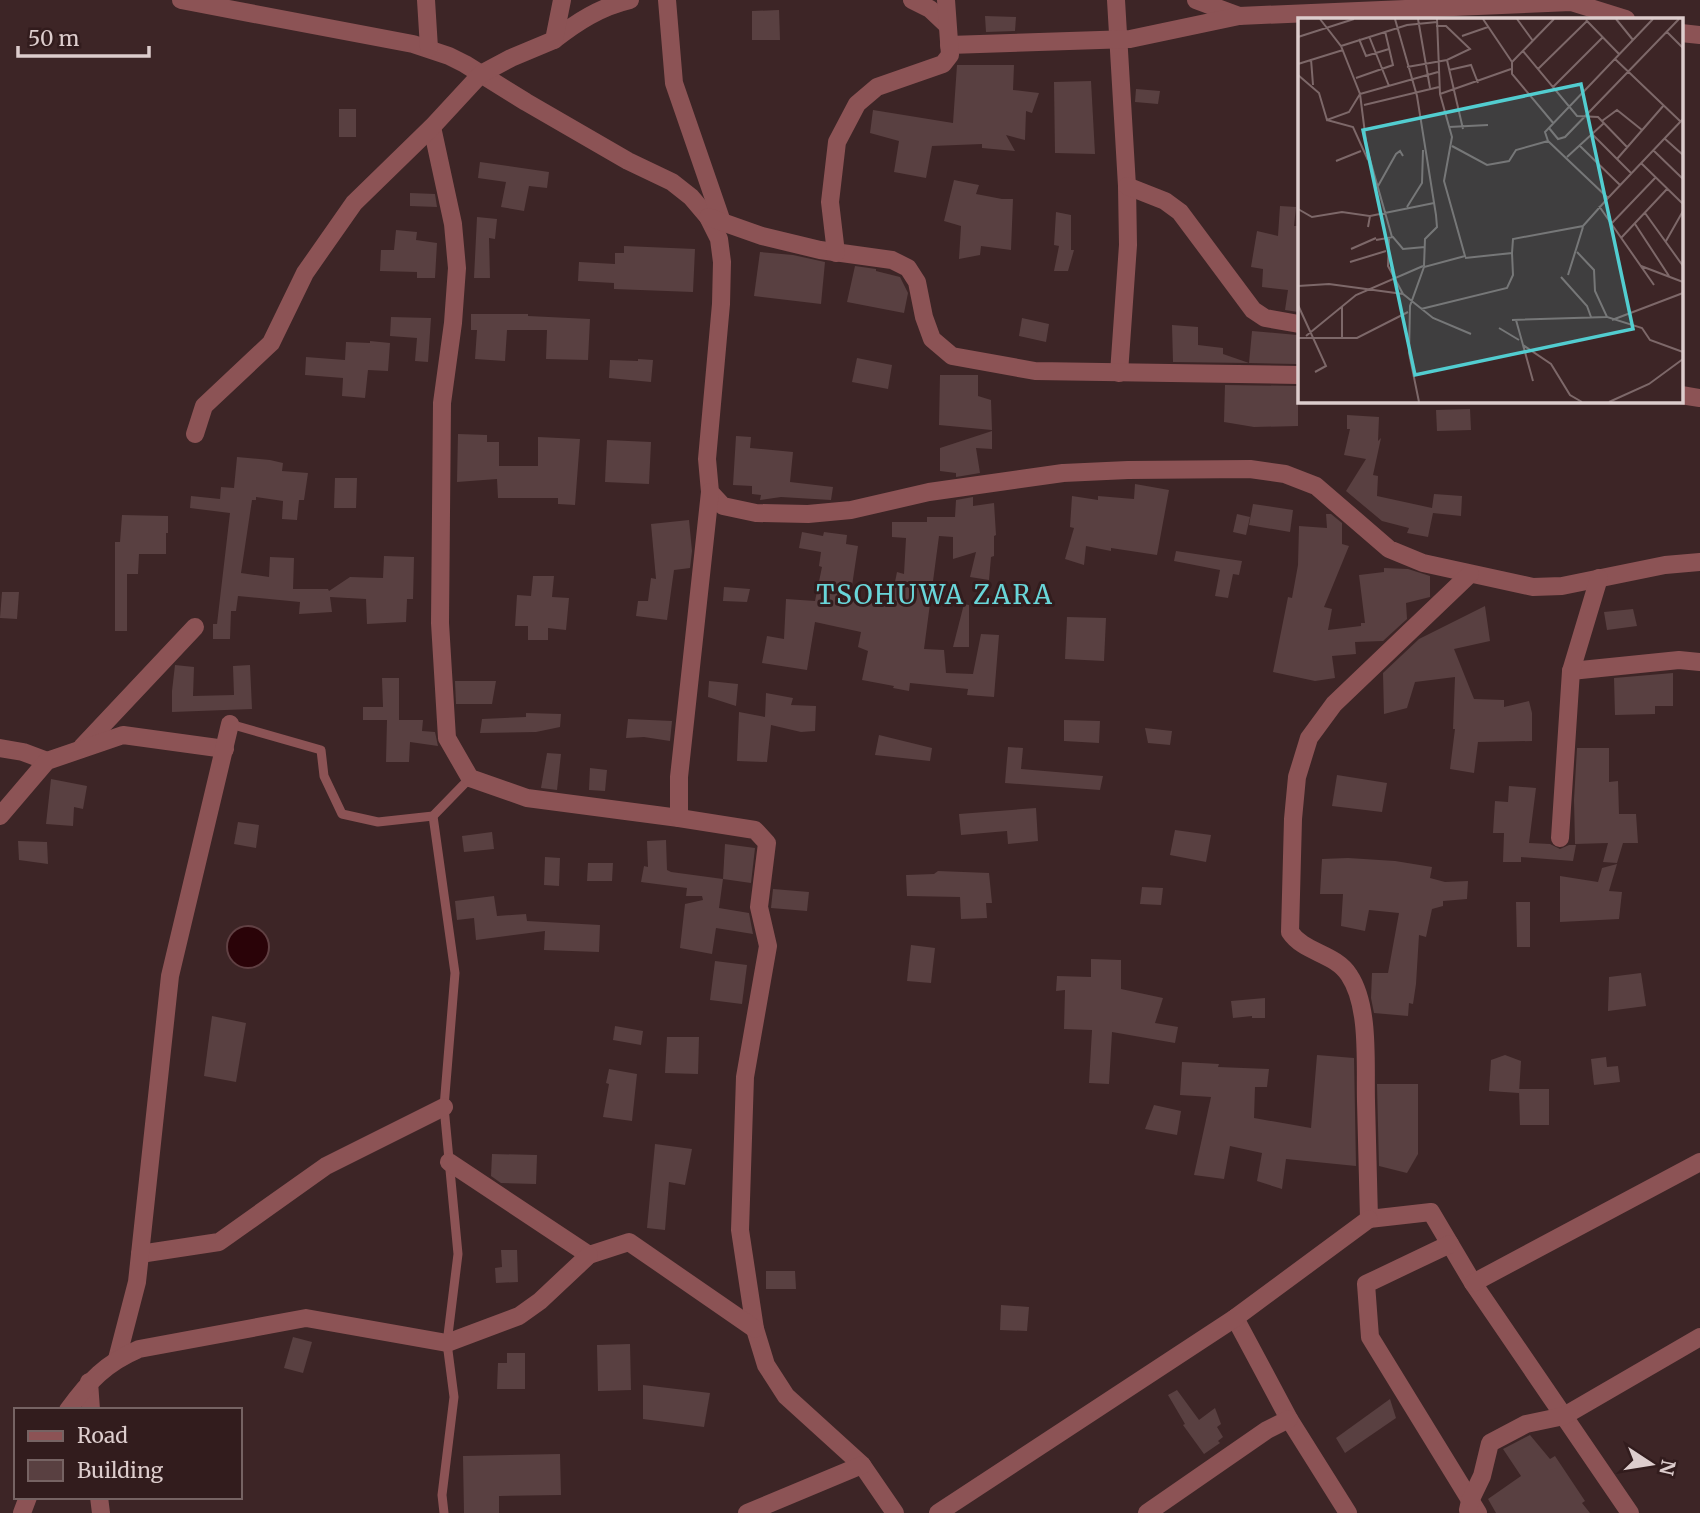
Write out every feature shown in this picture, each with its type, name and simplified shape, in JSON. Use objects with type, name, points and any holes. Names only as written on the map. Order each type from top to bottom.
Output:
[{"type":"street","points":[[181,0],[429,48],[449,55],[628,161],[672,181],[715,219],[762,236],[836,253],[892,260],[908,268],[917,282],[924,317],[932,339],[952,356],[1035,371],[1298,375]]},
{"type":"street","points":[[426,0],[429,48]]},
{"type":"street","points":[[554,40],[562,0]]},
{"type":"street","points":[[195,434],[204,407],[271,343],[306,272],[354,202],[432,127],[481,74],[554,40],[582,19],[630,0]]},
{"type":"street","points":[[667,0],[674,83],[715,219],[722,262],[717,355],[707,450],[710,492],[679,777],[679,818]]},
{"type":"street","points":[[912,0],[930,9],[947,25]]},
{"type":"street","points":[[836,253],[830,202],[837,142],[857,104],[877,87],[943,64],[950,55],[946,0]]},
{"type":"street","points":[[1116,0],[1128,245],[1119,373]]},
{"type":"street","points":[[1196,0],[1240,16]]},
{"type":"street","points":[[949,45],[1130,39],[1240,16],[1302,16],[1479,3],[1571,2],[1623,18]]},
{"type":"street","points":[[1682,33],[1700,35]]},
{"type":"street","points":[[432,127],[453,224],[457,268],[442,403],[440,623],[447,738],[470,778],[527,798],[755,830],[768,843],[760,907],[768,946],[745,1077],[740,1230],[755,1329],[766,1366],[786,1396],[862,1465],[895,1513]]},
{"type":"street","points":[[1127,186],[1165,201],[1180,212],[1253,310],[1265,318],[1298,324]]},
{"type":"street","points":[[1682,395],[1700,398]]},
{"type":"street","points":[[710,492],[723,506],[756,513],[808,514],[851,510],[929,492],[1063,474],[1250,469],[1285,474],[1316,486],[1389,549],[1423,562],[1470,574],[1533,587],[1562,586],[1665,565],[1700,562]]},
{"type":"street","points":[[1369,1219],[1364,1026],[1356,989],[1350,975],[1340,964],[1300,944],[1290,932],[1293,819],[1297,777],[1309,738],[1334,704],[1470,574]]},
{"type":"street","points":[[1560,838],[1571,671],[1599,578]]},
{"type":"street","points":[[79,750],[195,627]]},
{"type":"street","points":[[1571,671],[1679,660],[1700,662]]},
{"type":"street","points":[[117,1359],[137,1282],[170,976],[230,724]]},
{"type":"street","points":[[0,816],[47,761],[122,735],[225,749]]},
{"type":"street","points":[[0,748],[23,752],[47,761]]},
{"type":"street","points":[[140,1254],[219,1242],[326,1166],[444,1107]]},
{"type":"street","points":[[449,1162],[589,1255]]},
{"type":"street","points":[[1473,1283],[1700,1162]]},
{"type":"street","points":[[937,1513],[1235,1318],[1369,1219],[1431,1212],[1473,1283],[1630,1513]]},
{"type":"street","points":[[70,1408],[89,1382],[117,1359],[139,1349],[306,1318],[447,1343],[519,1316],[540,1301],[589,1255],[629,1242],[755,1329]]},
{"type":"street","points":[[1450,1244],[1366,1284],[1370,1337],[1472,1509]]},
{"type":"street","points":[[1235,1318],[1289,1419],[1348,1513]]},
{"type":"street","points":[[1472,1509],[1490,1443],[1527,1424],[1564,1416],[1700,1337]]},
{"type":"street","points":[[89,1382],[91,1408]]},
{"type":"street","points":[[1147,1513],[1267,1430],[1289,1419]]},
{"type":"street","points":[[747,1513],[862,1465]]},
{"type":"lane","points":[[230,724],[321,750],[324,776],[342,814],[378,822],[433,816],[470,778]]},
{"type":"lane","points":[[433,816],[455,973],[444,1107],[458,1254],[447,1343],[454,1397],[442,1495],[444,1513]]},
{"type":"shaded area","points":[[248,926],[263,932],[269,947],[263,962],[248,968],[233,962],[227,947],[233,932]]},
{"type":"building","points":[[779,10],[780,40],[752,40],[752,11]]},
{"type":"building","points":[[985,16],[1016,17],[1015,31],[986,32]]},
{"type":"building","points":[[957,65],[1014,65],[1013,90],[1039,93],[1032,113],[1026,111],[1025,140],[1006,135],[1015,151],[982,148],[982,144],[932,146],[926,178],[894,172],[899,141],[870,133],[873,110],[953,123]]},
{"type":"building","points":[[1091,81],[1095,154],[1055,153],[1054,82]]},
{"type":"building","points":[[1136,89],[1160,91],[1158,104],[1135,102]]},
{"type":"building","points":[[339,109],[356,109],[356,137],[339,137]]},
{"type":"building","points":[[480,162],[549,172],[547,188],[529,186],[524,211],[501,207],[506,182],[478,178]]},
{"type":"building","points":[[954,180],[979,185],[976,194],[1013,199],[1011,250],[981,246],[980,255],[959,259],[961,226],[944,221]]},
{"type":"building","points":[[410,193],[435,194],[437,207],[410,206]]},
{"type":"building","points":[[1280,206],[1296,207],[1294,226],[1298,226],[1298,312],[1285,310],[1288,290],[1262,287],[1263,269],[1251,267],[1257,231],[1278,236]]},
{"type":"building","points":[[1056,212],[1071,215],[1071,250],[1074,250],[1068,271],[1054,271],[1059,246],[1054,245]]},
{"type":"building","points":[[477,217],[497,219],[495,239],[489,238],[490,278],[474,278]]},
{"type":"building","points":[[396,230],[417,232],[416,240],[437,243],[435,278],[417,278],[417,272],[380,271],[381,250],[394,250]]},
{"type":"building","points":[[624,246],[695,249],[693,292],[614,289],[614,283],[578,281],[579,262],[615,264],[615,253],[624,253]]},
{"type":"building","points":[[760,252],[825,262],[821,304],[754,296]]},
{"type":"building","points":[[855,266],[900,277],[908,293],[904,313],[847,302]]},
{"type":"building","points":[[471,314],[528,314],[590,319],[588,360],[546,359],[547,330],[507,330],[505,361],[475,359],[477,330],[471,330]]},
{"type":"building","points":[[391,317],[431,318],[428,362],[415,361],[417,338],[390,336]]},
{"type":"building","points":[[1022,318],[1049,324],[1046,342],[1019,336]]},
{"type":"building","points":[[1172,325],[1198,327],[1198,345],[1223,348],[1223,354],[1249,363],[1173,362]]},
{"type":"building","points":[[1252,331],[1297,335],[1297,364],[1249,363]]},
{"type":"building","points":[[346,342],[390,343],[388,371],[368,370],[365,398],[342,396],[343,378],[305,375],[306,357],[345,360]]},
{"type":"building","points":[[857,358],[892,365],[888,389],[852,382]]},
{"type":"building","points":[[610,360],[653,360],[651,382],[609,378]]},
{"type":"building","points":[[940,375],[978,375],[978,396],[991,400],[992,430],[939,425]]},
{"type":"building","points":[[1225,385],[1298,386],[1298,426],[1254,427],[1224,422]]},
{"type":"building","points":[[1470,409],[1471,430],[1437,431],[1436,410]]},
{"type":"building","points":[[1347,415],[1379,417],[1378,441],[1381,438],[1373,475],[1378,476],[1377,496],[1432,508],[1434,494],[1462,496],[1461,516],[1433,513],[1428,537],[1407,533],[1409,528],[1382,521],[1346,491],[1366,459],[1344,455],[1350,429],[1347,429]]},
{"type":"building","points":[[992,431],[992,449],[976,448],[980,473],[956,477],[956,473],[940,471],[940,448]]},
{"type":"building","points":[[458,434],[487,435],[487,442],[499,442],[499,466],[538,466],[538,437],[580,439],[575,505],[558,504],[558,498],[498,498],[497,479],[457,482]]},
{"type":"building","points":[[736,436],[751,437],[750,448],[793,452],[790,482],[833,487],[831,500],[781,497],[760,500],[761,495],[752,494],[752,486],[733,485]]},
{"type":"building","points":[[607,440],[651,442],[649,484],[605,482]]},
{"type":"building","points":[[237,457],[270,460],[283,463],[282,471],[308,473],[304,500],[299,500],[297,520],[282,519],[283,501],[256,497],[256,500],[252,500],[241,573],[269,577],[270,557],[294,558],[293,589],[329,591],[350,577],[383,578],[384,556],[414,557],[413,599],[407,599],[406,622],[367,624],[366,599],[330,597],[332,612],[299,614],[300,602],[238,596],[236,611],[231,611],[230,639],[213,639],[230,513],[190,508],[191,496],[220,499],[221,487],[234,488]]},
{"type":"building","points":[[335,478],[357,478],[356,508],[334,508]]},
{"type":"building","points":[[1135,484],[1169,490],[1157,555],[1086,546],[1084,565],[1065,559],[1074,528],[1070,527],[1072,496],[1098,500],[1098,496],[1134,499]]},
{"type":"building","points":[[973,497],[973,506],[994,503],[996,535],[989,580],[970,577],[976,552],[953,559],[953,537],[939,536],[924,649],[944,650],[946,673],[973,674],[981,634],[999,635],[994,697],[967,695],[968,689],[910,683],[909,691],[862,680],[868,651],[858,647],[861,632],[815,622],[807,670],[762,663],[767,636],[784,639],[786,599],[815,601],[822,567],[819,566],[821,552],[799,548],[802,532],[823,536],[824,532],[847,535],[846,544],[858,546],[850,599],[890,607],[897,572],[904,574],[906,538],[892,537],[892,522],[927,522],[927,517],[955,517],[956,500]]},
{"type":"building","points":[[1253,504],[1293,510],[1290,532],[1249,525]]},
{"type":"building","points":[[1237,514],[1250,517],[1246,535],[1233,532]]},
{"type":"building","points":[[1326,514],[1331,514],[1342,523],[1342,544],[1349,546],[1324,607],[1332,609],[1328,630],[1361,626],[1361,623],[1365,623],[1359,575],[1384,572],[1384,568],[1408,569],[1430,576],[1430,597],[1406,603],[1407,619],[1383,641],[1355,642],[1356,654],[1332,656],[1335,678],[1315,681],[1273,672],[1288,597],[1292,598],[1298,565],[1299,526],[1327,528]]},
{"type":"building","points":[[122,515],[168,516],[168,533],[166,554],[139,554],[138,574],[127,574],[127,631],[115,631],[115,542],[120,542]]},
{"type":"building","points":[[689,520],[692,551],[690,568],[674,570],[667,620],[636,616],[638,601],[648,601],[651,578],[656,579],[651,524]]},
{"type":"building","points":[[1176,551],[1242,561],[1239,575],[1233,574],[1228,598],[1215,596],[1220,570],[1174,561]]},
{"type":"building","points":[[533,576],[554,576],[552,597],[569,598],[566,630],[548,628],[548,640],[528,640],[528,626],[515,626],[517,595],[531,596]]},
{"type":"building","points":[[724,587],[750,589],[747,602],[723,601]]},
{"type":"building","points":[[2,592],[19,592],[17,619],[0,618]]},
{"type":"building","points":[[964,604],[969,605],[969,647],[953,647]]},
{"type":"building","points":[[1485,606],[1490,641],[1454,649],[1474,699],[1504,700],[1504,707],[1529,701],[1532,741],[1478,742],[1474,773],[1450,769],[1455,729],[1455,677],[1415,682],[1407,708],[1384,714],[1383,673],[1419,639]]},
{"type":"building","points":[[1633,609],[1637,626],[1607,630],[1604,612]]},
{"type":"building","points":[[1067,617],[1106,618],[1104,661],[1065,659]]},
{"type":"building","points":[[175,665],[194,667],[193,696],[234,695],[233,666],[250,665],[252,709],[172,712]]},
{"type":"building","points":[[1673,673],[1673,706],[1655,706],[1655,714],[1615,715],[1614,678]]},
{"type":"building","points":[[382,678],[399,678],[399,720],[363,720],[363,707],[383,707]]},
{"type":"building","points":[[455,681],[496,681],[492,704],[456,704]]},
{"type":"building","points":[[709,681],[738,684],[736,706],[708,697]]},
{"type":"building","points":[[766,693],[793,698],[791,705],[816,706],[815,731],[801,732],[771,725],[767,762],[737,761],[739,712],[765,717]]},
{"type":"building","points":[[526,713],[561,714],[560,727],[536,732],[480,733],[482,719],[526,717]]},
{"type":"building","points":[[628,719],[672,721],[670,741],[644,737],[626,738]]},
{"type":"building","points":[[387,720],[423,720],[422,731],[435,732],[438,746],[410,742],[409,762],[386,762]]},
{"type":"building","points":[[1064,720],[1100,721],[1099,743],[1064,741]]},
{"type":"building","points":[[1145,728],[1172,731],[1170,745],[1148,743]]},
{"type":"building","points":[[879,735],[932,748],[930,761],[875,755]]},
{"type":"building","points":[[1008,747],[1023,748],[1021,769],[1103,776],[1100,790],[1005,783]]},
{"type":"building","points":[[1577,748],[1609,748],[1609,782],[1618,781],[1619,814],[1636,814],[1638,843],[1623,843],[1617,863],[1603,862],[1608,843],[1575,844]]},
{"type":"building","points":[[547,753],[561,754],[557,790],[541,788]]},
{"type":"building","points":[[590,768],[607,770],[605,791],[589,790]]},
{"type":"building","points":[[1337,775],[1387,783],[1382,812],[1332,806]]},
{"type":"building","points":[[51,779],[87,786],[83,809],[74,807],[73,826],[46,824]]},
{"type":"building","points":[[1509,786],[1536,788],[1529,843],[1550,844],[1560,849],[1576,845],[1573,861],[1521,857],[1521,862],[1503,862],[1504,833],[1493,833],[1495,801],[1508,802]]},
{"type":"building","points":[[1036,808],[1038,841],[1008,844],[1007,831],[961,835],[959,814]]},
{"type":"building","points":[[238,822],[259,825],[256,848],[234,844]]},
{"type":"building","points":[[1175,830],[1211,835],[1206,862],[1170,855]]},
{"type":"building","points":[[492,832],[494,849],[464,852],[462,836]]},
{"type":"building","points":[[666,840],[667,870],[723,879],[719,908],[749,913],[753,934],[716,928],[712,954],[680,948],[685,904],[703,900],[702,896],[686,896],[687,888],[641,882],[644,866],[648,867],[647,841]]},
{"type":"building","points":[[18,841],[47,842],[48,864],[19,860]]},
{"type":"building","points":[[725,844],[755,848],[751,883],[723,879]]},
{"type":"building","points":[[545,857],[560,858],[559,886],[544,885]]},
{"type":"building","points":[[1348,858],[1432,867],[1430,878],[1445,882],[1468,881],[1467,899],[1443,901],[1443,906],[1432,909],[1426,937],[1419,935],[1416,984],[1413,1004],[1409,1003],[1408,1016],[1374,1013],[1371,998],[1372,973],[1388,973],[1399,913],[1369,910],[1365,931],[1341,926],[1343,894],[1320,894],[1322,859]]},
{"type":"building","points":[[588,863],[613,863],[612,881],[587,881]]},
{"type":"building","points":[[1617,864],[1609,891],[1622,892],[1619,919],[1560,922],[1560,876],[1598,882],[1602,868]]},
{"type":"building","points":[[938,871],[989,873],[992,903],[986,903],[987,918],[961,919],[960,897],[907,896],[906,875],[934,874]]},
{"type":"building","points":[[1142,887],[1163,888],[1161,905],[1140,904]]},
{"type":"building","points":[[773,889],[809,892],[807,911],[771,908]]},
{"type":"building","points":[[494,896],[497,916],[526,914],[527,921],[600,925],[599,952],[544,950],[545,931],[476,940],[474,918],[457,920],[455,901]]},
{"type":"building","points":[[1516,902],[1530,902],[1530,947],[1517,947]]},
{"type":"building","points":[[911,945],[935,948],[931,983],[907,981]]},
{"type":"building","points":[[1091,959],[1121,960],[1121,989],[1163,998],[1155,1023],[1178,1027],[1175,1043],[1112,1032],[1109,1084],[1089,1083],[1092,1030],[1064,1029],[1065,990],[1056,991],[1057,976],[1091,977]]},
{"type":"building","points":[[715,961],[747,965],[742,1004],[710,1000]]},
{"type":"building","points":[[1641,973],[1646,1006],[1608,1011],[1609,977]]},
{"type":"building","points":[[1265,998],[1265,1018],[1233,1018],[1231,1001]]},
{"type":"building","points":[[212,1016],[246,1023],[236,1082],[204,1076]]},
{"type":"building","points":[[615,1026],[643,1031],[641,1045],[613,1040]]},
{"type":"building","points":[[667,1037],[699,1037],[698,1074],[665,1073]]},
{"type":"building","points":[[1317,1055],[1354,1058],[1356,1166],[1286,1159],[1282,1189],[1257,1181],[1262,1153],[1230,1146],[1224,1179],[1194,1175],[1211,1097],[1180,1095],[1182,1062],[1269,1069],[1267,1087],[1255,1087],[1254,1118],[1311,1128]]},
{"type":"building","points":[[1505,1055],[1521,1061],[1519,1093],[1489,1091],[1491,1060]]},
{"type":"building","points":[[1606,1057],[1607,1067],[1618,1066],[1620,1082],[1594,1085],[1591,1059]]},
{"type":"building","points":[[609,1069],[637,1074],[632,1121],[603,1117]]},
{"type":"building","points":[[1377,1084],[1418,1084],[1418,1154],[1407,1173],[1379,1166]]},
{"type":"building","points":[[1519,1089],[1549,1089],[1549,1125],[1520,1125]]},
{"type":"building","points":[[1154,1105],[1181,1111],[1177,1135],[1145,1129]]},
{"type":"building","points":[[655,1144],[692,1149],[685,1185],[669,1182],[665,1230],[647,1228]]},
{"type":"building","points":[[492,1154],[537,1155],[536,1184],[501,1183],[491,1176]]},
{"type":"building","points":[[501,1250],[517,1250],[518,1282],[496,1283],[495,1268],[502,1267]]},
{"type":"building","points":[[766,1271],[795,1271],[796,1289],[766,1289]]},
{"type":"building","points":[[1001,1305],[1029,1307],[1027,1331],[1000,1330]]},
{"type":"building","points":[[293,1337],[312,1342],[303,1373],[284,1368]]},
{"type":"building","points":[[630,1344],[631,1390],[598,1391],[597,1345]]},
{"type":"building","points":[[507,1353],[525,1353],[525,1389],[497,1389],[498,1363],[507,1363]]},
{"type":"building","points":[[643,1385],[710,1393],[704,1427],[643,1419]]},
{"type":"building","points":[[1177,1390],[1199,1420],[1215,1408],[1221,1424],[1217,1427],[1223,1437],[1218,1441],[1220,1443],[1204,1454],[1183,1425],[1185,1424],[1168,1395]]},
{"type":"building","points":[[1390,1399],[1396,1418],[1345,1453],[1336,1438]]},
{"type":"building","points":[[1530,1435],[1550,1459],[1555,1456],[1590,1513],[1496,1513],[1488,1499],[1521,1476],[1503,1449]]},
{"type":"building","points":[[560,1454],[561,1495],[499,1496],[499,1513],[464,1513],[463,1456]]},
{"type":"district","name":"TSOHUWA ZARA","points":[[935,594]]}]
